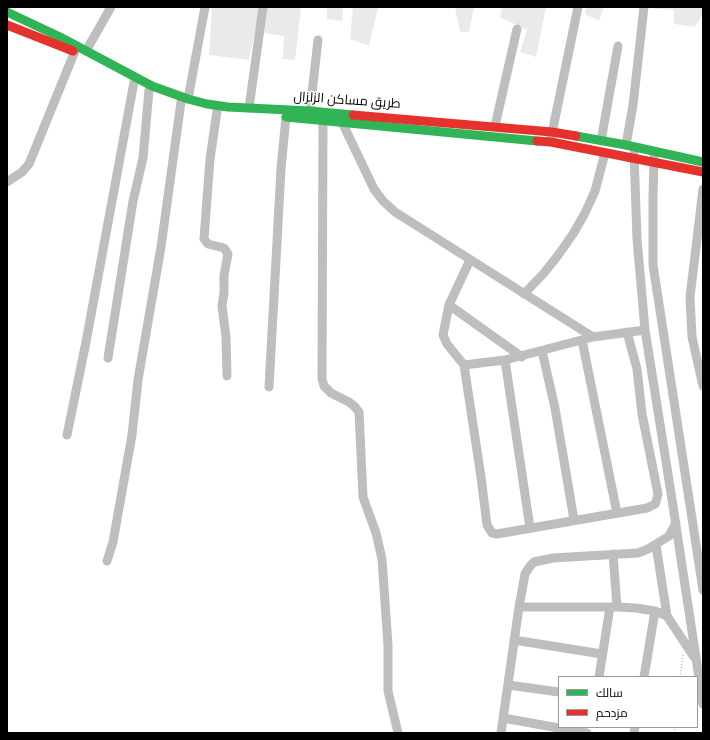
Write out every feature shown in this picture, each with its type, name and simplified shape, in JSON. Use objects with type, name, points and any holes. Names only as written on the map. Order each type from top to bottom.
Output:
[{"type":"street","points":[[86,51],[112,7]]},
{"type":"street","points":[[107,561],[113,542],[132,435],[138,380],[185,101],[205,7]]},
{"type":"street","points":[[249,108],[263,7]]},
{"type":"street","points":[[551,142],[578,7]]},
{"type":"street","points":[[644,7],[630,146],[635,159],[635,198],[645,330],[703,704]]},
{"type":"street","name":"طريق مساكن الزلزال","points":[[7,12],[25,19],[149,90],[217,111],[551,142],[703,172]]},
{"type":"street","points":[[21,30],[25,19]]},
{"type":"street","name":"طريق مساكن الزلزال","points":[[7,25],[76,49],[86,51],[136,78],[185,101],[221,106],[338,113],[552,132],[630,146],[703,162]]},
{"type":"street","points":[[495,126],[517,29]]},
{"type":"street","points":[[310,111],[318,40]]},
{"type":"street","points":[[602,141],[618,46]]},
{"type":"street","points":[[7,182],[22,172],[29,164],[76,49]]},
{"type":"street","points":[[67,435],[86,342],[134,82]]},
{"type":"street","points":[[108,358],[133,201],[142,158],[149,90]]},
{"type":"street","points":[[217,111],[210,159],[204,239],[208,244],[224,248],[228,254],[224,275],[224,294],[222,306],[226,337],[228,376]]},
{"type":"street","points":[[338,113],[374,189],[383,201],[395,212],[593,337]]},
{"type":"street","points":[[269,387],[281,168],[286,117]]},
{"type":"street","points":[[323,120],[322,379],[324,386],[331,393],[350,402],[359,412],[363,497],[376,533],[382,559],[388,645],[388,691],[398,733]]},
{"type":"street","points":[[654,152],[654,265],[703,590]]},
{"type":"street","points":[[524,294],[559,254],[576,229],[595,191],[605,153]]},
{"type":"street","points":[[703,189],[690,297],[692,337],[703,386]]},
{"type":"street","points":[[635,198],[653,199]]},
{"type":"street","points":[[470,260],[448,305],[443,334],[447,344],[464,365],[487,525],[492,533],[497,534],[647,508],[654,504],[658,496],[642,414],[637,369],[627,332]]},
{"type":"street","points":[[448,305],[522,357]]},
{"type":"street","points":[[464,365],[522,357],[542,350],[593,337],[645,330]]},
{"type":"street","points":[[582,340],[617,513]]},
{"type":"street","points":[[542,350],[555,408],[574,520]]},
{"type":"street","points":[[504,360],[530,528]]},
{"type":"street","points":[[500,733],[525,574],[534,562],[553,558],[638,553],[648,549],[669,536],[676,523]]},
{"type":"street","points":[[656,544],[667,616],[696,660]]},
{"type":"street","points":[[599,676],[602,654],[613,607],[613,554]]},
{"type":"street","points":[[519,607],[636,608],[655,611],[667,616]]},
{"type":"street","points":[[644,676],[655,611]]},
{"type":"street","points":[[514,640],[602,654]]},
{"type":"street","points":[[508,685],[558,692]]},
{"type":"street","points":[[503,718],[547,729],[588,733]]},
{"type":"path","points":[[680,676],[684,642]]},
{"type":"shaded area","points":[[212,7],[260,7],[249,60],[209,55]]},
{"type":"shaded area","points":[[267,7],[301,7],[295,60],[283,59],[284,36],[264,33]]},
{"type":"shaded area","points":[[327,7],[343,7],[342,21],[327,19]]},
{"type":"shaded area","points":[[353,7],[378,7],[369,46],[350,39]]},
{"type":"shaded area","points":[[455,7],[474,7],[469,32],[460,32]]},
{"type":"shaded area","points":[[502,7],[546,7],[536,57],[520,52],[527,30],[500,17]]},
{"type":"shaded area","points":[[586,7],[604,7],[599,21],[585,14]]},
{"type":"shaded area","points":[[634,7],[703,7],[703,14],[695,27],[674,24],[674,10]]},
{"type":"traffic: fast","points":[[7,12],[60,37],[152,86],[188,99],[228,107],[310,111],[353,115]]},
{"type":"traffic: fast","points":[[286,117],[537,141]]},
{"type":"traffic: fast","points":[[576,136],[626,145],[703,162]]},
{"type":"traffic: jam","points":[[7,25],[73,51]]},
{"type":"traffic: jam","points":[[353,115],[552,132],[576,136]]},
{"type":"traffic: jam","points":[[537,141],[551,142],[703,172]]}]
